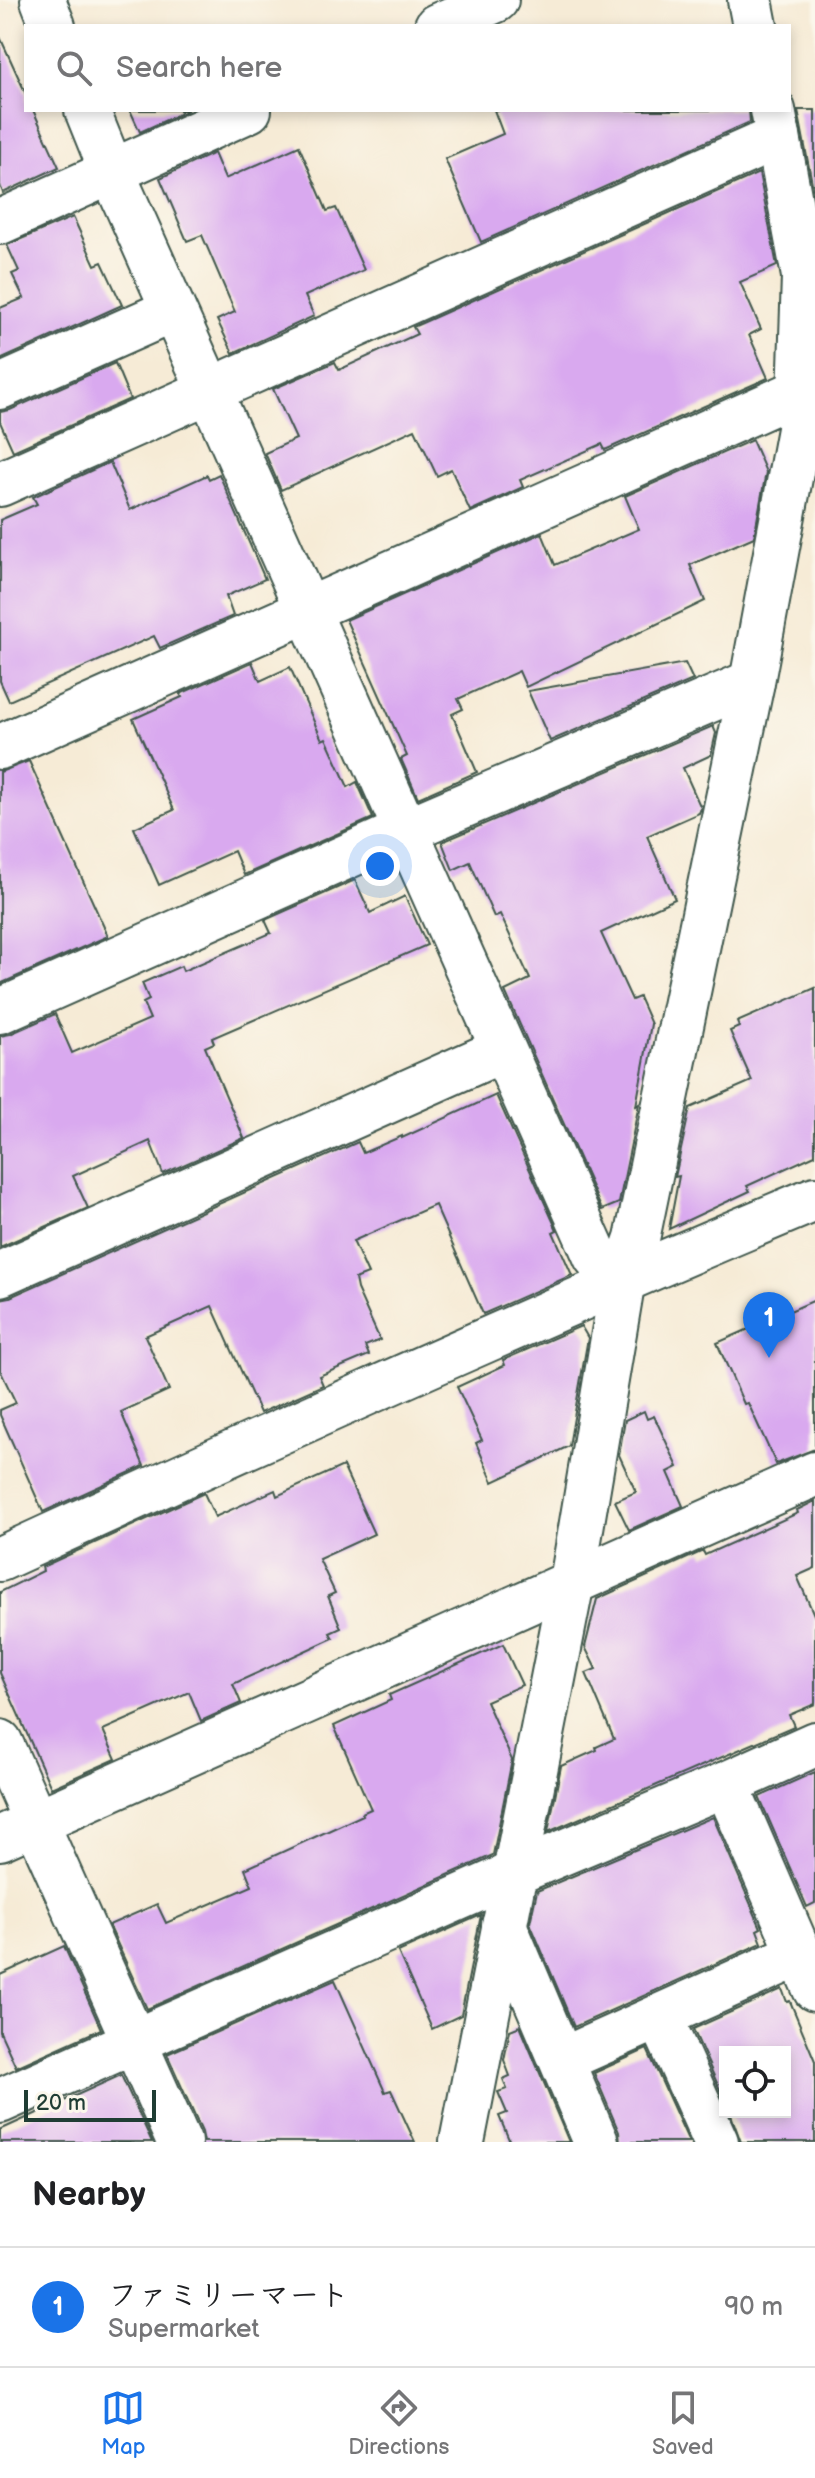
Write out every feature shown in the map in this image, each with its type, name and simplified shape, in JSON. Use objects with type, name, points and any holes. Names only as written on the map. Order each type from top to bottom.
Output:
[{"type":"street","points":[[43,0],[52,24]]},
{"type":"street","points":[[442,24],[496,0]]},
{"type":"street","points":[[750,0],[755,24]]},
{"type":"street","points":[[88,112],[404,831],[596,1257],[608,1271],[623,1279]]},
{"type":"street","points":[[0,222],[245,112]]},
{"type":"street","points":[[0,484],[209,391],[775,124],[804,276],[805,415],[637,1239],[623,1279],[572,1582],[462,2142]]},
{"type":"street","points":[[0,387],[173,310]]},
{"type":"street","points":[[0,747],[306,610],[805,415]]},
{"type":"street","points":[[0,1011],[404,831],[752,682]]},
{"type":"street","points":[[0,1274],[502,1050]]},
{"type":"street","points":[[0,1559],[623,1279],[815,1199]]},
{"type":"street","points":[[18,1830],[815,1474]]},
{"type":"street","points":[[0,1742],[18,1830],[134,2040],[179,2142]]},
{"type":"street","points":[[0,2101],[815,1744]]},
{"type":"street","points":[[562,2060],[660,2017],[807,1972],[726,1784]]},
{"type":"street","points":[[504,1925],[596,2142]]},
{"type":"street","points":[[660,2017],[716,2142]]},
{"type":"building","points":[[0,37],[24,90],[24,112],[34,112],[59,167],[3,193],[0,185]]},
{"type":"building","points":[[798,110],[815,110],[815,199]]},
{"type":"building","points":[[131,112],[184,112],[140,132]]},
{"type":"building","points":[[495,112],[749,112],[750,122],[481,242],[445,159],[503,134]]},
{"type":"building","points":[[299,146],[327,211],[336,208],[364,270],[305,296],[314,316],[233,353],[217,320],[235,312],[202,235],[187,241],[160,178],[214,153],[225,179]]},
{"type":"building","points":[[759,173],[777,266],[740,282],[761,329],[749,335],[768,378],[605,450],[602,444],[520,480],[523,487],[470,511],[451,469],[437,476],[415,429],[281,490],[265,453],[296,439],[273,389],[335,362],[339,370],[417,334],[413,327]]},
{"type":"building","points":[[73,217],[95,265],[102,262],[122,305],[0,360],[0,308],[24,298],[12,274],[19,271],[7,245]]},
{"type":"building","points":[[115,363],[130,399],[13,451],[0,422],[0,412]]},
{"type":"building","points":[[752,440],[766,472],[754,537],[690,565],[705,601],[526,687],[519,671],[458,699],[463,709],[452,714],[477,772],[418,798],[401,759],[407,756],[346,620],[542,533],[555,565],[639,529],[625,496]]},
{"type":"building","points":[[110,462],[130,510],[207,475],[209,479],[219,474],[265,579],[226,596],[233,616],[160,648],[154,636],[9,701],[0,681],[0,520],[37,504],[33,497]]},
{"type":"building","points":[[252,662],[260,681],[290,667],[322,740],[326,738],[348,787],[357,782],[373,818],[244,875],[234,851],[159,885],[134,828],[174,810],[133,719]]},
{"type":"building","points":[[685,663],[693,680],[550,741],[528,691]]},
{"type":"building","points":[[713,726],[716,733],[711,755],[683,768],[701,808],[699,813],[647,836],[675,899],[601,933],[632,1000],[639,997],[651,1024],[619,1203],[602,1210],[505,991],[530,979],[500,914],[494,917],[470,862],[453,870],[442,842]]},
{"type":"building","points":[[29,761],[108,936],[0,984],[0,772]]},
{"type":"building","points":[[355,880],[370,913],[405,896],[427,945],[212,1038],[214,1043],[205,1047],[244,1138],[163,1174],[150,1141],[73,1176],[88,1208],[0,1247],[0,1036],[55,1014],[72,1053],[150,1019],[143,1003],[149,1000],[142,983],[181,966],[183,971],[271,933],[265,920]]},
{"type":"building","points":[[815,988],[815,1155],[747,1186],[750,1191],[669,1229],[679,1176],[675,1177],[690,1108],[752,1081],[730,1031],[739,1027],[737,1022]]},
{"type":"building","points":[[496,1095],[557,1230],[553,1232],[572,1275],[483,1314],[435,1205],[353,1241],[368,1274],[355,1279],[357,1289],[380,1340],[365,1346],[369,1355],[319,1376],[323,1385],[260,1413],[212,1306],[145,1336],[169,1390],[121,1412],[144,1466],[43,1512],[0,1415],[0,1410],[16,1403],[0,1370],[0,1299],[358,1142],[363,1153]]},
{"type":"building","points":[[815,1300],[815,1449],[776,1464],[748,1403],[744,1404],[717,1343]]},
{"type":"building","points":[[581,1326],[588,1338],[569,1446],[493,1482],[476,1443],[482,1440],[457,1387],[505,1365],[503,1360]]},
{"type":"building","points":[[644,1411],[647,1419],[654,1416],[678,1467],[668,1472],[683,1506],[629,1530],[615,1501],[636,1492],[619,1455],[625,1420]]},
{"type":"building","points":[[343,1466],[374,1534],[319,1559],[335,1593],[328,1596],[341,1628],[330,1633],[333,1638],[233,1684],[241,1703],[201,1721],[189,1692],[103,1730],[116,1759],[51,1788],[0,1673],[0,1592],[43,1571],[42,1567],[204,1493],[215,1517],[275,1490],[277,1496]]},
{"type":"building","points":[[815,1501],[815,1568],[797,1576],[815,1617],[815,1704],[789,1715],[794,1726],[548,1832],[561,1766],[614,1739],[586,1673],[596,1669],[585,1647],[597,1599],[703,1551],[705,1555],[798,1513],[797,1510]]},
{"type":"building","points":[[503,1644],[522,1685],[486,1701],[512,1760],[493,1855],[147,2009],[109,1925],[157,1904],[166,1923],[252,1886],[245,1869],[363,1815],[371,1809],[334,1726],[391,1700],[389,1695]]},
{"type":"building","points":[[815,1772],[815,1903],[807,1907],[759,1797]]},
{"type":"building","points":[[713,1817],[761,1928],[757,1930],[762,1943],[574,2027],[530,1923],[537,1891]]},
{"type":"building","points":[[481,1915],[461,2015],[432,2029],[398,1952]]},
{"type":"building","points":[[64,1946],[101,2029],[16,2067],[0,2032],[0,1975]]},
{"type":"building","points":[[335,1980],[385,2092],[391,2090],[415,2142],[204,2142],[167,2054]]},
{"type":"building","points":[[782,1989],[815,2061],[815,2142],[741,2142],[732,2118],[791,2118],[791,2046],[719,2046],[719,2088],[693,2029]]},
{"type":"building","points":[[520,2026],[569,2142],[510,2142],[499,2116],[507,2113],[498,2092],[507,2089],[503,2079],[510,2076],[504,2060],[510,2030]]},
{"type":"building","points":[[647,2049],[689,2142],[620,2142],[619,2132],[594,2073]]},
{"type":"building","points":[[121,2075],[152,2142],[0,2142],[0,2130]]},
{"type":"place","name":"ファミリーマート","points":[[769,1358]]}]
